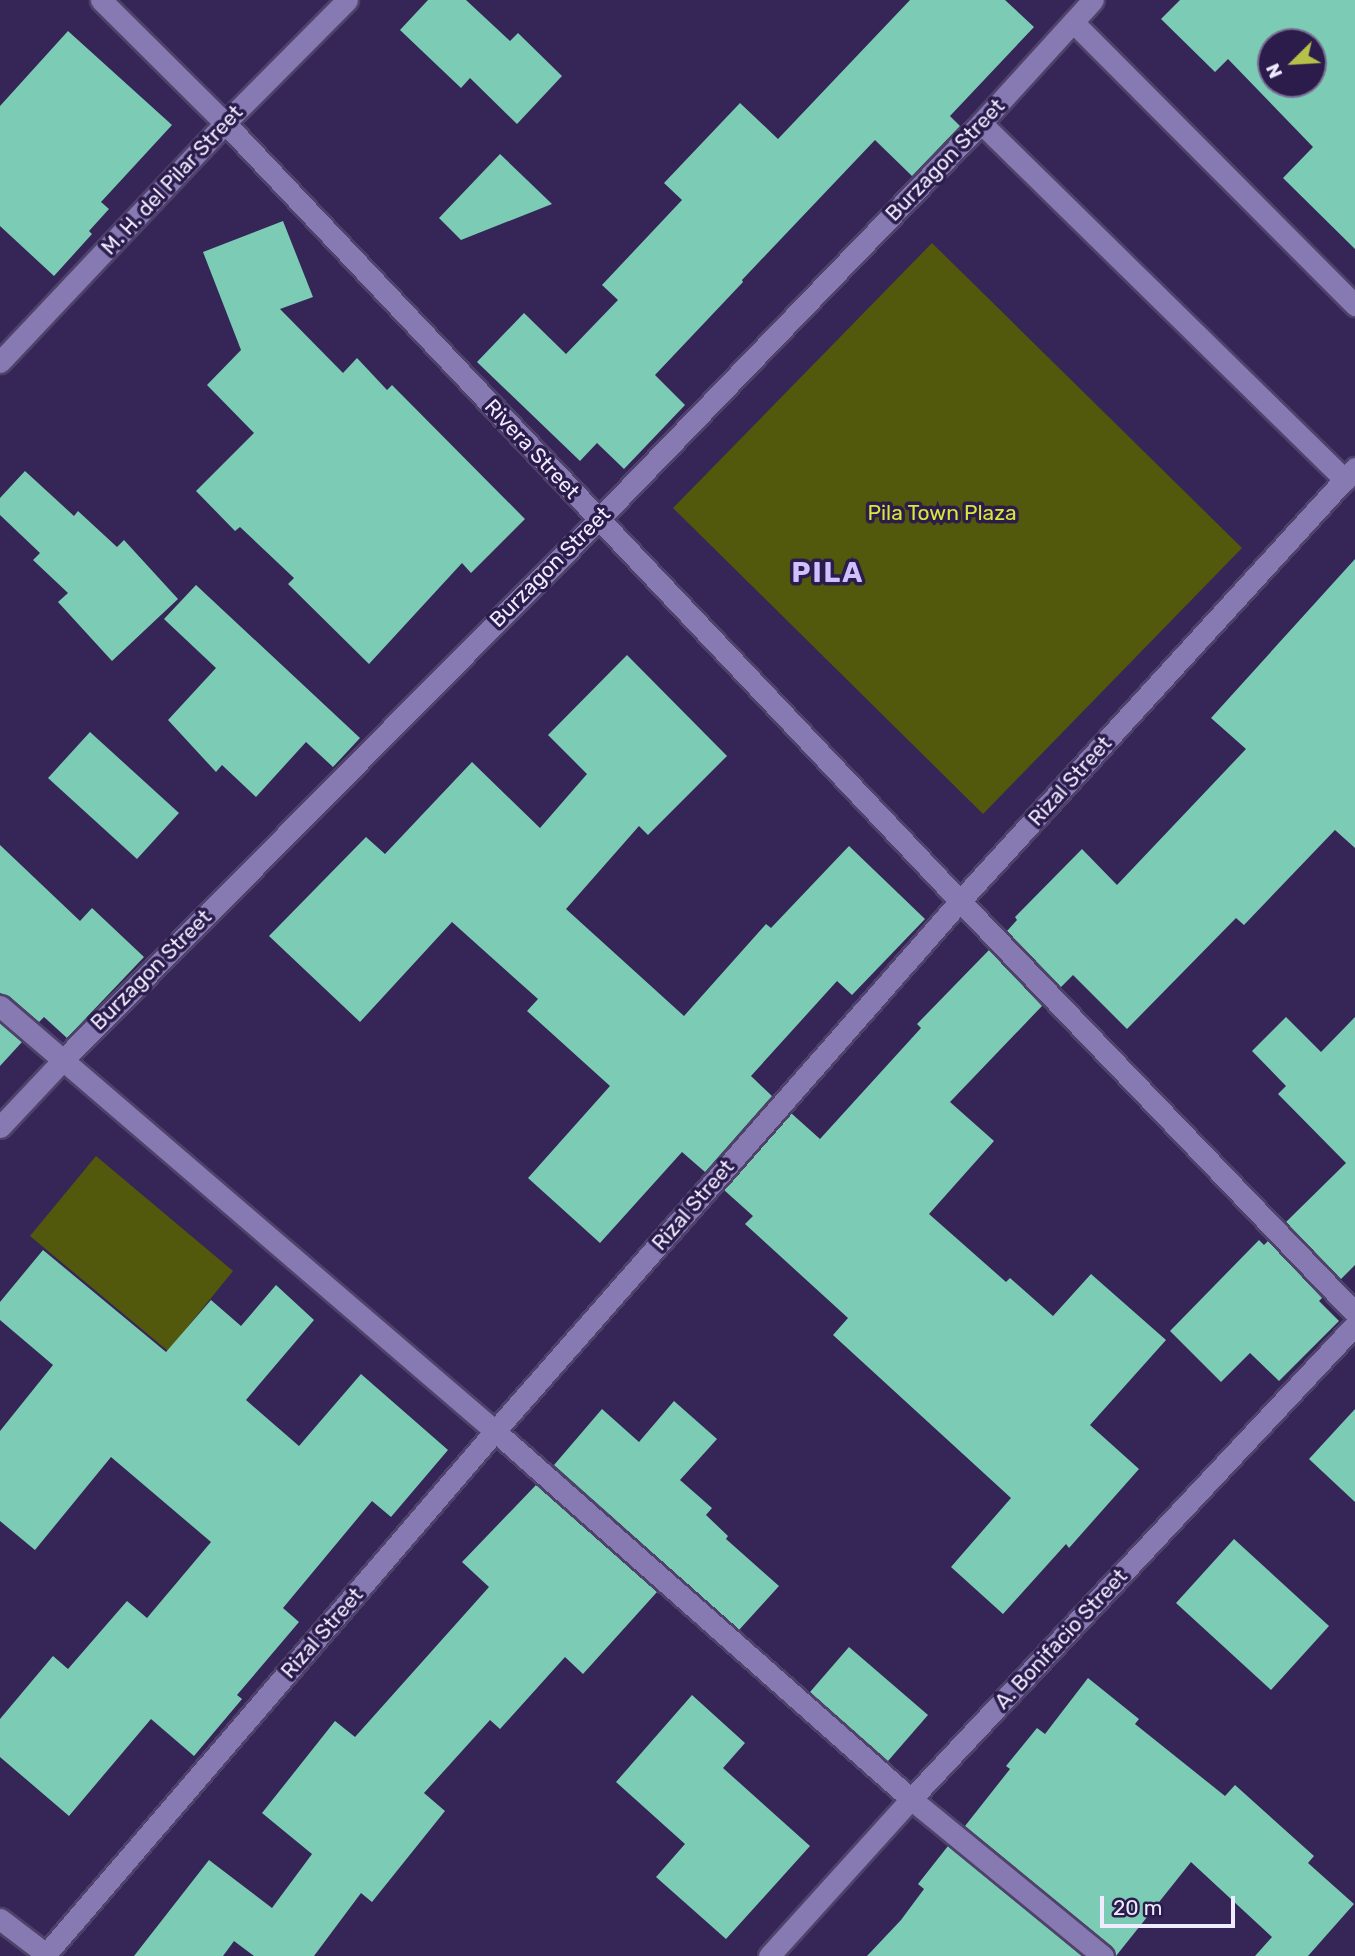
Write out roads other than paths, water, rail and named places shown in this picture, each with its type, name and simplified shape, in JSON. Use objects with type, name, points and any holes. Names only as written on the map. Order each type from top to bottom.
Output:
[{"type":"street","name":"Rivera Street","points":[[101,0],[225,122],[598,520],[1355,1313]]},
{"type":"street","name":"M. H. del Pilar Street","points":[[0,362],[225,122],[347,0]]},
{"type":"street","name":"Burzagon Street","points":[[0,1127],[61,1062],[598,520],[981,123],[1093,0]]},
{"type":"street","points":[[1073,22],[1355,305]]},
{"type":"street","points":[[981,123],[1350,474]]},
{"type":"street","name":"Rizal Street","points":[[47,1955],[495,1431],[960,901],[1350,474]]},
{"type":"street","points":[[0,1006],[61,1062],[495,1431],[911,1799],[1103,1956]]},
{"type":"street","name":"A. Bonifacio Street","points":[[769,1956],[911,1799],[1355,1325]]},
{"type":"street","points":[[0,1919],[47,1955]]},
{"type":"district","name":"PILA","points":[[828,573]]},
{"type":"park label","name":"Pila Town Plaza","points":[[942,513]]}]
